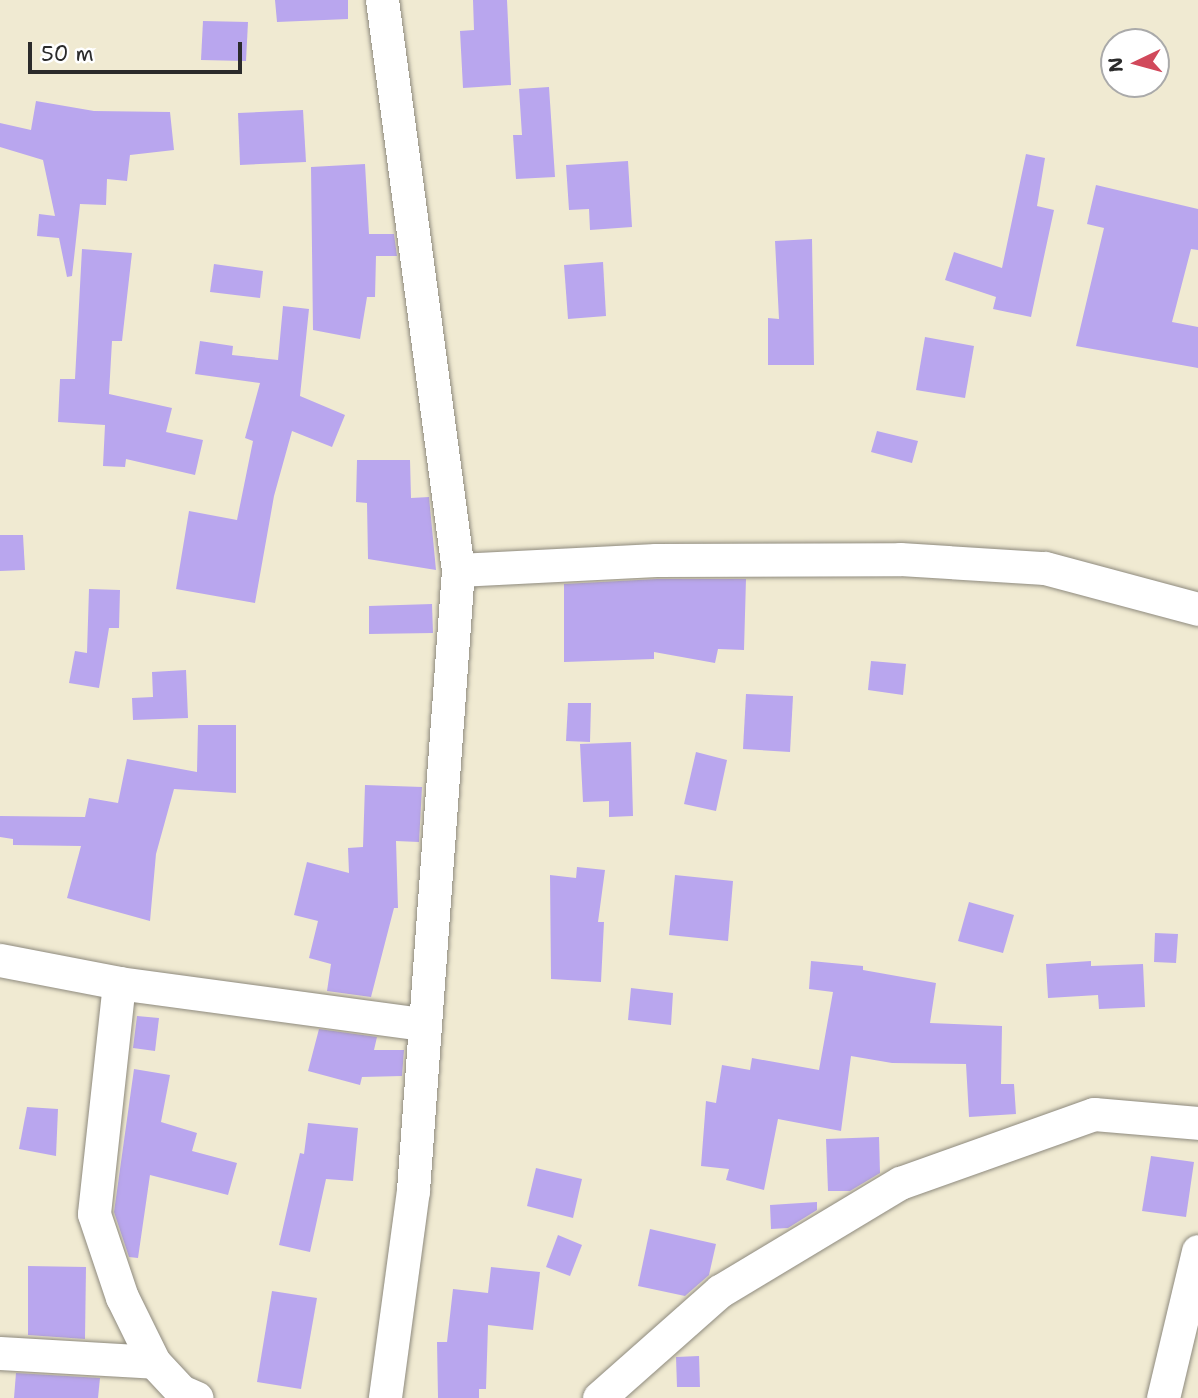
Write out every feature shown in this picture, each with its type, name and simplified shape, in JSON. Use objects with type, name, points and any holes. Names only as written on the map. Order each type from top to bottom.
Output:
[{"type":"street","points":[[382,0],[458,570],[413,1190],[385,1398]]},
{"type":"street","points":[[458,570],[656,561],[900,559],[1045,568],[1198,609]]},
{"type":"street","points":[[0,960],[119,983],[424,1024]]},
{"type":"street","points":[[119,983],[94,1214],[122,1297],[154,1362],[181,1391],[197,1398]]},
{"type":"street","points":[[599,1398],[720,1291],[900,1183],[1094,1114],[1198,1123]]},
{"type":"street","points":[[1163,1398],[1198,1251]]},
{"type":"street","points":[[0,1353],[154,1362]]},
{"type":"building","points":[[275,0],[348,0],[348,19],[277,22]]},
{"type":"building","points":[[473,0],[507,0],[511,85],[463,88],[460,31],[474,30]]},
{"type":"building","points":[[203,21],[248,22],[246,61],[201,60]]},
{"type":"building","points":[[549,87],[555,177],[516,179],[513,135],[522,135],[519,89]]},
{"type":"building","points":[[36,101],[94,111],[170,112],[174,150],[130,155],[127,181],[107,179],[106,205],[80,204],[72,276],[67,277],[59,238],[37,236],[39,214],[55,216],[43,160],[0,147],[0,123],[31,130]]},
{"type":"building","points":[[303,110],[306,162],[240,165],[238,113]]},
{"type":"building","points":[[1026,154],[1045,158],[1037,206],[1054,210],[1031,317],[993,309],[996,297],[945,280],[954,252],[1002,268]]},
{"type":"building","points":[[628,161],[632,227],[590,230],[589,209],[569,210],[566,165]]},
{"type":"building","points":[[365,164],[369,234],[394,234],[397,256],[376,256],[375,297],[367,297],[360,339],[313,330],[311,167]]},
{"type":"building","points":[[1096,185],[1198,209],[1198,250],[1191,249],[1172,322],[1198,327],[1198,368],[1076,346],[1104,228],[1087,224]]},
{"type":"building","points":[[812,239],[814,365],[768,365],[768,318],[779,319],[775,241]]},
{"type":"building","points":[[82,249],[132,253],[122,341],[112,341],[109,394],[172,408],[166,432],[203,440],[195,475],[126,459],[125,467],[103,466],[105,425],[58,422],[60,379],[75,379]]},
{"type":"building","points":[[603,262],[606,316],[568,319],[564,265]]},
{"type":"building","points":[[214,264],[263,271],[260,298],[210,292]]},
{"type":"building","points":[[283,306],[309,309],[300,396],[345,415],[332,447],[292,431],[274,496],[255,603],[176,589],[189,511],[237,520],[253,441],[245,438],[260,383],[195,374],[200,341],[233,346],[232,355],[278,360]]},
{"type":"building","points":[[925,337],[974,346],[965,398],[916,390]]},
{"type":"building","points":[[877,431],[918,441],[912,463],[871,452]]},
{"type":"building","points":[[357,460],[410,460],[411,498],[429,497],[436,570],[368,559],[367,503],[356,502]]},
{"type":"building","points":[[0,535],[23,535],[25,570],[0,571]]},
{"type":"building","points":[[657,579],[746,579],[744,650],[718,649],[715,663],[654,652],[654,659],[564,662],[564,584]]},
{"type":"building","points":[[89,589],[120,590],[119,628],[109,628],[99,688],[69,683],[75,651],[87,653]]},
{"type":"building","points":[[432,604],[433,633],[369,634],[369,606]]},
{"type":"building","points":[[871,661],[906,664],[903,695],[868,690]]},
{"type":"building","points":[[186,670],[188,718],[133,720],[132,698],[153,697],[152,672]]},
{"type":"building","points":[[746,694],[793,696],[790,752],[743,749]]},
{"type":"building","points":[[568,703],[591,703],[590,742],[566,741]]},
{"type":"building","points":[[198,725],[236,725],[236,793],[174,789],[156,854],[150,921],[67,898],[81,846],[13,845],[13,839],[0,837],[0,816],[85,817],[89,798],[118,803],[127,759],[197,772]]},
{"type":"building","points":[[631,742],[633,816],[609,817],[609,801],[583,802],[580,744]]},
{"type":"building","points":[[696,752],[727,760],[716,811],[684,804]]},
{"type":"building","points":[[365,785],[422,787],[419,842],[396,841],[398,908],[394,908],[371,997],[327,991],[331,964],[309,958],[318,921],[294,915],[307,862],[349,873],[348,848],[363,847]]},
{"type":"building","points":[[577,867],[605,870],[598,922],[604,922],[601,982],[551,979],[550,875],[576,878]]},
{"type":"building","points":[[675,875],[733,881],[728,941],[669,935]]},
{"type":"building","points":[[969,902],[1014,915],[1003,953],[958,941]]},
{"type":"building","points":[[1155,933],[1178,934],[1176,963],[1154,962]]},
{"type":"building","points":[[811,961],[863,966],[863,970],[936,983],[930,1023],[1002,1026],[1001,1084],[1014,1084],[1016,1114],[969,1117],[966,1064],[892,1063],[851,1056],[841,1131],[778,1119],[764,1190],[726,1180],[729,1169],[701,1166],[706,1101],[716,1103],[722,1065],[750,1070],[752,1058],[819,1070],[833,992],[809,989]]},
{"type":"building","points":[[1091,961],[1091,966],[1143,964],[1145,1007],[1099,1009],[1098,995],[1048,998],[1046,964]]},
{"type":"building","points":[[631,988],[673,993],[671,1025],[628,1020]]},
{"type":"building","points":[[137,1016],[159,1018],[155,1051],[133,1048]]},
{"type":"building","points":[[319,1029],[377,1037],[374,1050],[404,1050],[402,1076],[362,1077],[360,1085],[308,1071]]},
{"type":"building","points":[[134,1069],[170,1075],[161,1122],[197,1133],[192,1151],[237,1163],[228,1195],[150,1175],[138,1258],[129,1257],[114,1212]]},
{"type":"building","points":[[27,1107],[58,1109],[56,1156],[19,1149]]},
{"type":"building","points":[[308,1123],[358,1128],[353,1181],[326,1179],[310,1252],[279,1245],[300,1153],[304,1154]]},
{"type":"building","points":[[879,1137],[880,1173],[850,1191],[828,1191],[826,1139]]},
{"type":"building","points":[[1151,1156],[1194,1162],[1186,1217],[1142,1211]]},
{"type":"building","points":[[536,1168],[582,1179],[573,1218],[527,1206]]},
{"type":"building","points":[[817,1202],[817,1210],[788,1228],[771,1229],[770,1205]]},
{"type":"building","points":[[650,1229],[716,1244],[709,1275],[685,1296],[638,1286]]},
{"type":"building","points":[[558,1235],[582,1245],[570,1276],[546,1267]]},
{"type":"building","points":[[28,1266],[86,1267],[85,1339],[28,1335]]},
{"type":"building","points":[[491,1267],[540,1272],[533,1330],[488,1325],[486,1389],[479,1389],[479,1398],[438,1398],[437,1342],[447,1342],[453,1289],[488,1293]]},
{"type":"building","points":[[272,1291],[317,1298],[301,1389],[257,1382]]},
{"type":"building","points":[[699,1356],[700,1387],[677,1387],[676,1357]]},
{"type":"building","points":[[16,1373],[100,1378],[98,1398],[14,1398]]}]
